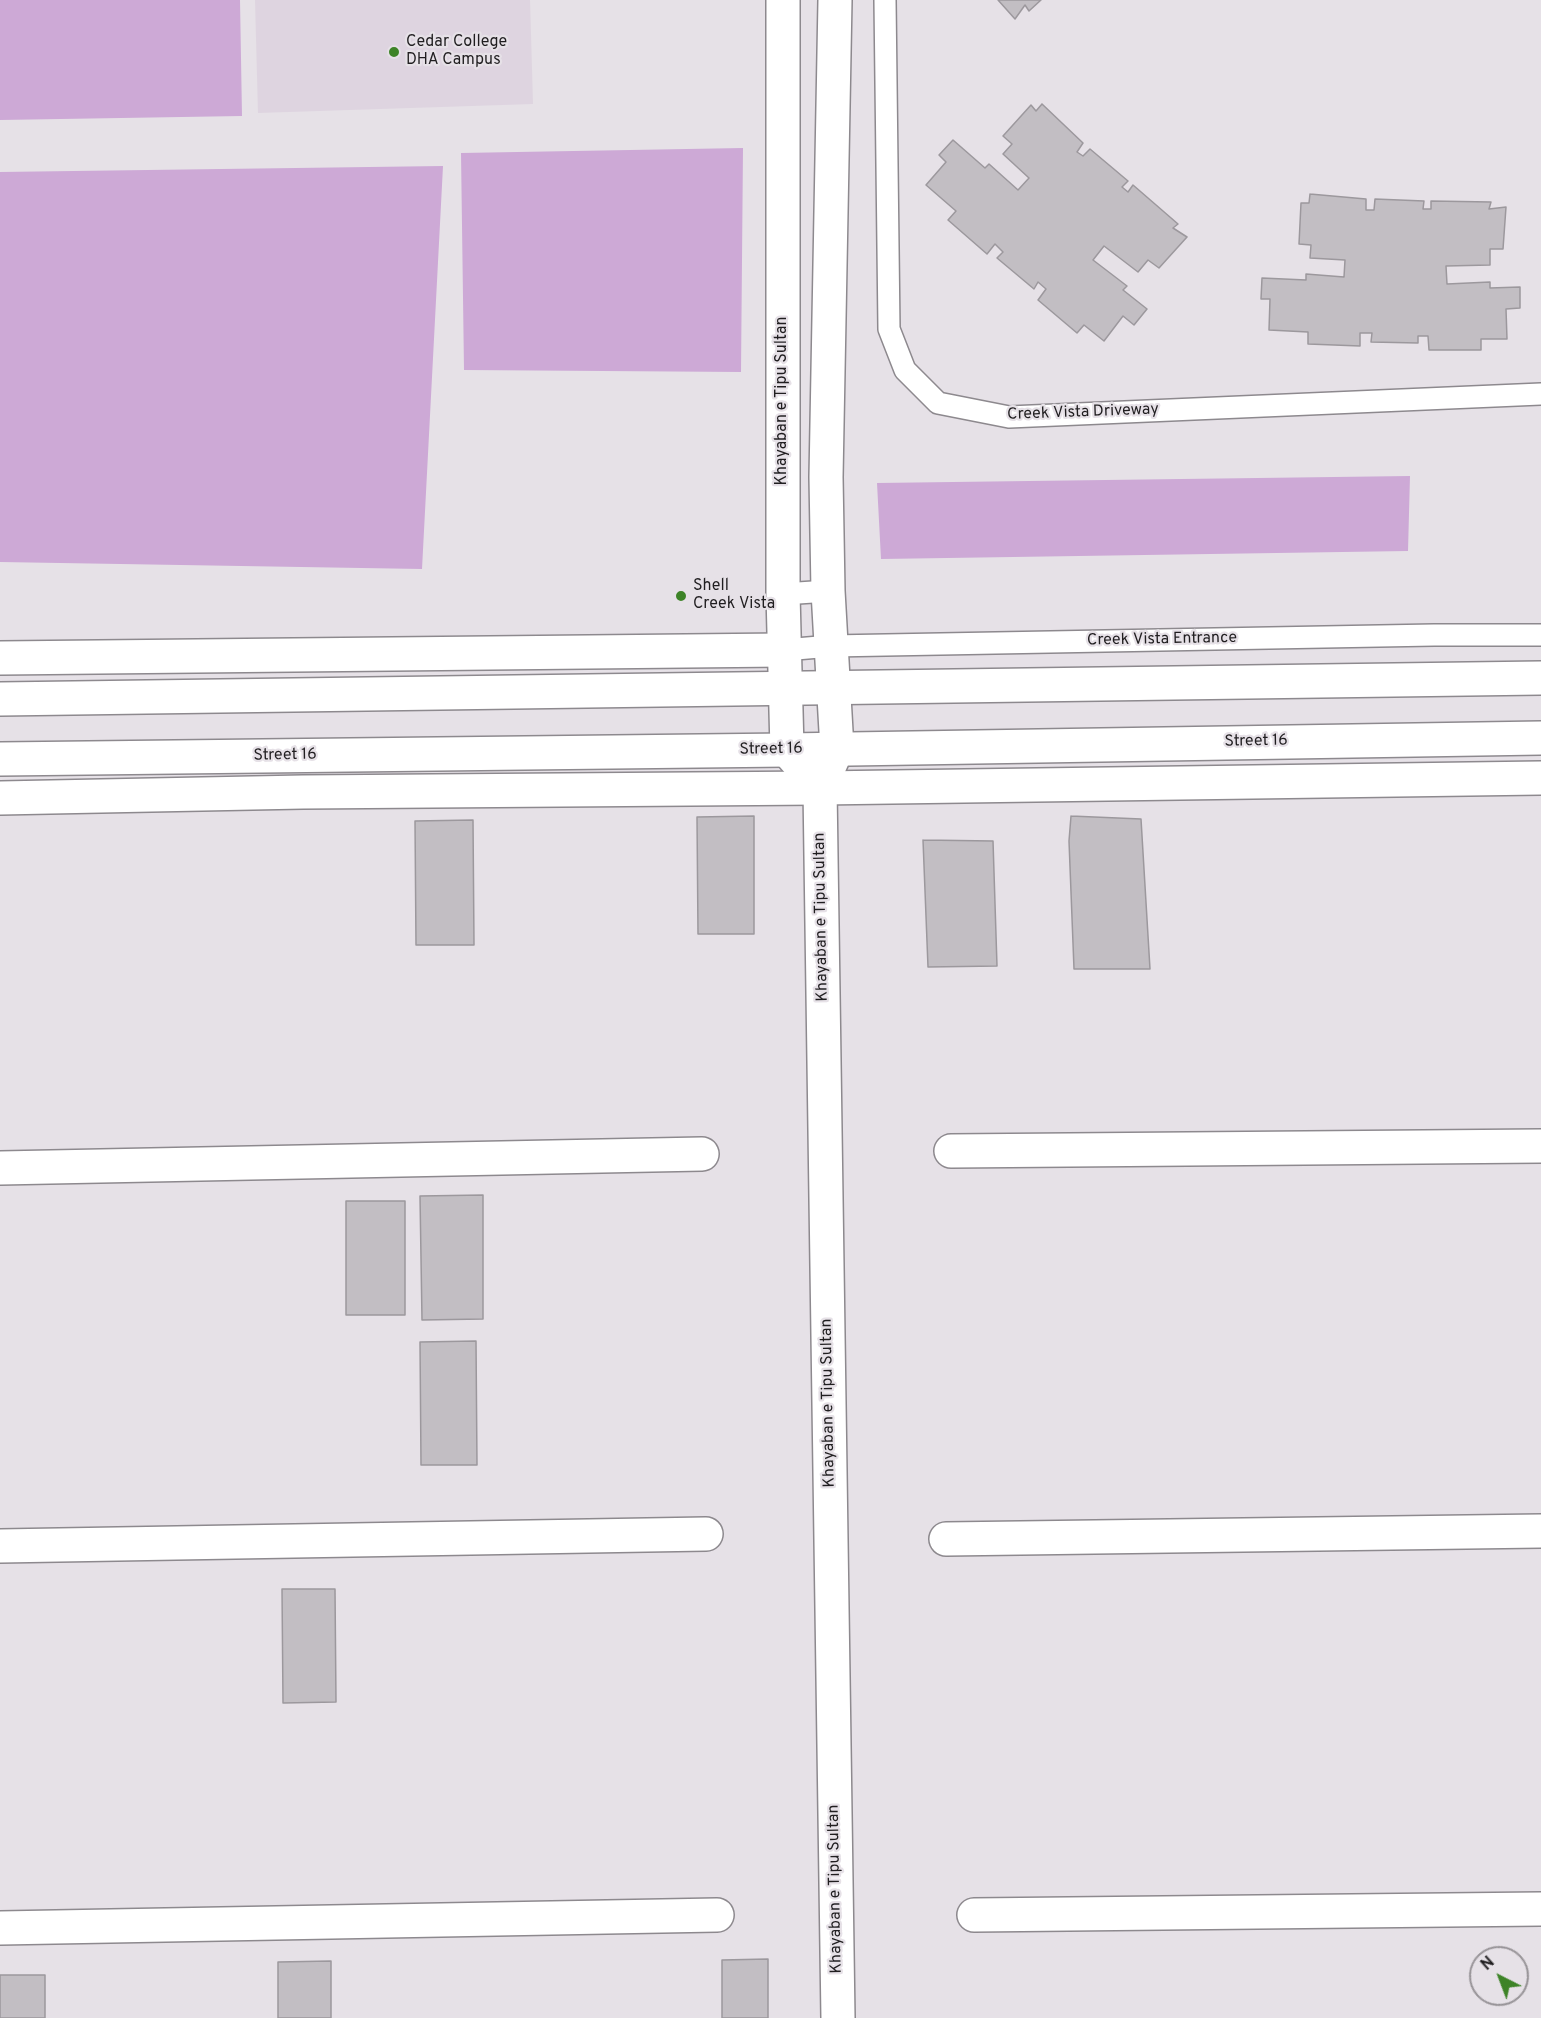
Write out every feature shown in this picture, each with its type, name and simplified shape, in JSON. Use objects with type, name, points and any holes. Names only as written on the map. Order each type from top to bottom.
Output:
[{"type":"street","name":"Khayaban e Tipu Sultan","points":[[783,0],[783,594],[787,750]]},
{"type":"street","name":"Khayaban e Tipu Sultan","points":[[835,0],[826,477],[828,591],[837,749],[820,788],[838,2018]]},
{"type":"street","points":[[0,658],[784,650]]},
{"type":"street","points":[[0,699],[1541,678]]},
{"type":"street","name":"Street 16","points":[[0,759],[1541,738]]},
{"type":"street","points":[[787,750],[820,788]]},
{"type":"street","points":[[0,798],[303,792],[820,788],[1541,778]]},
{"type":"street","points":[[951,1151],[1541,1146]]},
{"type":"street","points":[[0,1168],[702,1154]]},
{"type":"street","points":[[946,1539],[1541,1531]]},
{"type":"street","points":[[0,1546],[706,1534]]},
{"type":"street","points":[[974,1915],[1541,1909]]},
{"type":"street","points":[[0,1928],[717,1915]]},
{"type":"lane","name":"Creek Vista Driveway","points":[[885,0],[889,329],[905,370],[938,403],[1009,417],[1541,393]]},
{"type":"lane","points":[[783,594],[828,591]]},
{"type":"lane","name":"Creek Vista Entrance","points":[[784,650],[831,646],[1541,635]]},
{"type":"shaded area","points":[[0,0],[240,0],[242,116],[0,120]]},
{"type":"shaded area","name":"Cedar College DHA Campus","points":[[255,0],[530,0],[533,104],[258,113]]},
{"type":"shaded area","points":[[743,148],[741,372],[464,370],[461,153]]},
{"type":"shaded area","points":[[443,166],[422,569],[0,562],[0,172]]},
{"type":"shaded area","points":[[1410,476],[1408,551],[881,559],[877,483]]},
{"type":"building","points":[[998,0],[1041,0],[1029,11],[1025,5],[1015,19]]},
{"type":"building","points":[[1042,104],[1083,143],[1077,152],[1083,156],[1090,149],[1128,181],[1122,187],[1128,192],[1133,185],[1178,224],[1173,228],[1187,237],[1159,268],[1148,260],[1138,272],[1104,246],[1093,260],[1127,286],[1123,290],[1147,309],[1134,325],[1123,316],[1104,341],[1084,325],[1077,333],[1038,300],[1046,289],[1038,282],[1034,289],[997,258],[1003,252],[995,244],[987,254],[948,220],[956,211],[926,185],[946,162],[939,155],[953,140],[985,168],[989,164],[1018,190],[1029,178],[1003,154],[1012,144],[1003,136],[1031,105],[1036,111]]},
{"type":"building","points":[[1310,194],[1366,199],[1366,210],[1374,210],[1375,199],[1424,201],[1423,209],[1431,209],[1431,201],[1491,202],[1489,209],[1506,207],[1503,249],[1490,249],[1490,265],[1446,266],[1447,284],[1490,282],[1490,288],[1520,287],[1520,308],[1506,309],[1507,339],[1481,339],[1481,350],[1429,350],[1428,336],[1418,336],[1418,343],[1371,342],[1372,333],[1360,333],[1360,346],[1308,344],[1308,332],[1269,330],[1270,299],[1261,299],[1262,278],[1306,280],[1306,274],[1344,277],[1345,260],[1310,258],[1311,245],[1299,244],[1301,203],[1309,203]]},
{"type":"building","points":[[754,816],[754,934],[698,934],[697,817]]},
{"type":"building","points":[[1071,816],[1141,819],[1150,969],[1074,969],[1069,841]]},
{"type":"building","points":[[473,820],[474,945],[416,945],[415,821]]},
{"type":"building","points":[[923,840],[993,841],[997,966],[928,967]]},
{"type":"building","points":[[483,1195],[483,1319],[422,1320],[420,1196]]},
{"type":"building","points":[[346,1201],[405,1201],[405,1315],[346,1315]]},
{"type":"building","points":[[476,1341],[477,1465],[421,1465],[420,1342]]},
{"type":"building","points":[[282,1589],[335,1589],[336,1702],[283,1703]]},
{"type":"building","points":[[768,1959],[768,2018],[722,2018],[722,1960]]},
{"type":"building","points":[[331,1961],[331,2018],[278,2018],[278,1962]]},
{"type":"building","points":[[0,1975],[45,1975],[45,2018],[0,2018]]},
{"type":"place","name":"Cedar College DHA Campus","points":[[394,52]]},
{"type":"place","name":"Shell Creek Vista","points":[[681,596]]}]
